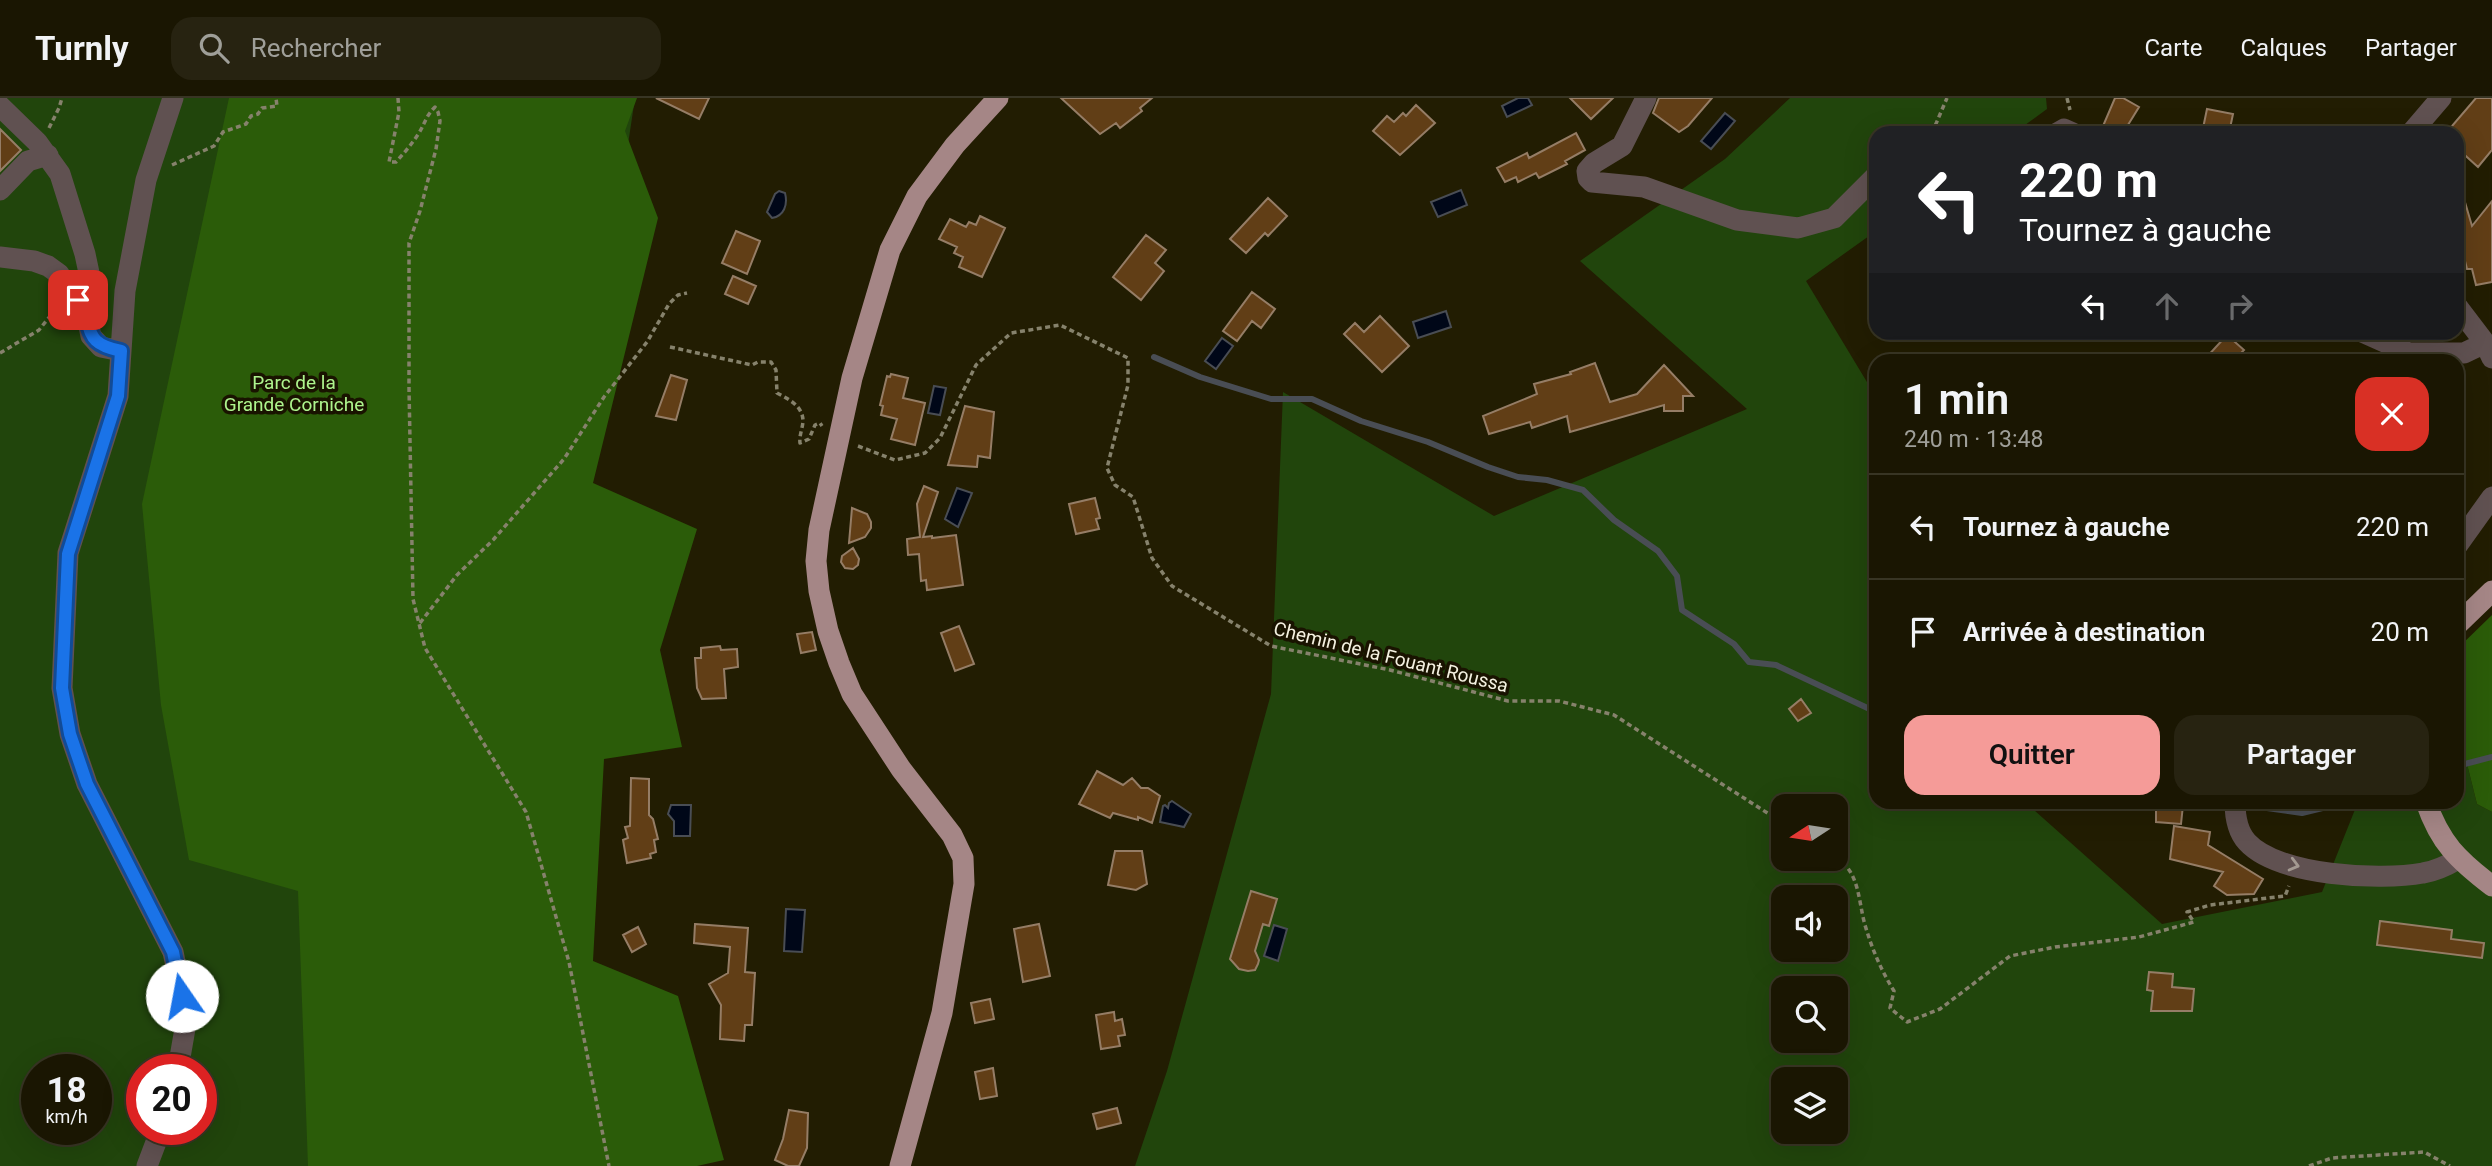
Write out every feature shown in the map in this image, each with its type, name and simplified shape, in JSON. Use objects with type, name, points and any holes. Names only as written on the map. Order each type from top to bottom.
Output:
[{"type":"main road","points":[[900,1166],[942,1013],[964,884],[963,858],[952,835],[872,727],[839,663],[828,631],[819,591],[816,561],[819,530],[852,378],[890,250],[917,196],[955,145],[998,98]]},
{"type":"main road","points":[[2464,618],[2492,591]]},
{"type":"main road","points":[[2429,809],[2437,831],[2458,859],[2492,886]]},
{"type":"street","points":[[173,98],[146,180],[125,291],[118,396],[68,554],[62,688],[70,734],[87,784],[173,952],[187,1017],[181,1054]]},
{"type":"street","points":[[1646,98],[1622,146],[1594,163],[1587,171],[1592,182],[1644,187],[1737,220],[1798,228],[1834,218],[1869,183]]},
{"type":"street","points":[[2417,126],[2441,98]]},
{"type":"street","points":[[0,106],[43,149],[60,174],[85,254],[92,287],[82,308]]},
{"type":"street","points":[[0,190],[43,149]]},
{"type":"street","points":[[0,257],[34,261],[59,274],[82,308],[91,336],[101,347],[121,351]]},
{"type":"street","points":[[2464,316],[2489,351]]},
{"type":"street","points":[[2380,340],[2409,353],[2489,351]]},
{"type":"street","points":[[2464,536],[2492,496]]},
{"type":"street","points":[[2235,809],[2239,829],[2245,839],[2274,859],[2349,876],[2423,873],[2447,866],[2458,859]]},
{"type":"street","points":[[147,1166],[155,1145]]},
{"type":"path","points":[[43,149],[62,98]]},
{"type":"path","points":[[146,180],[173,164],[214,146],[223,132],[246,124],[251,116],[258,114],[262,108],[275,108],[276,98]]},
{"type":"path","points":[[398,98],[399,112],[389,162],[396,162],[408,149],[421,131],[425,116],[435,107],[440,121],[436,149],[409,243],[408,388],[413,599],[425,648],[526,812],[569,962],[609,1166]]},
{"type":"path","points":[[1935,126],[1947,98]]},
{"type":"path","points":[[420,623],[457,575],[493,540],[564,459],[604,397],[648,342],[669,304],[678,295],[687,293]]},
{"type":"path","points":[[0,353],[39,330],[51,316],[82,308]]},
{"type":"path","name":"Chemin de la Fouant Roussa","points":[[838,439],[895,460],[925,453],[940,438],[976,365],[1011,333],[1060,324],[1128,358],[1128,385],[1107,468],[1115,485],[1133,497],[1152,558],[1172,586],[1271,646],[1390,670],[1508,701],[1559,701],[1614,715],[1771,815]]},
{"type":"path","points":[[670,347],[752,365],[771,362],[776,370],[777,393],[789,398],[801,413],[803,421],[800,443],[806,442],[815,425],[820,424],[825,436],[838,439]]},
{"type":"path","points":[[1848,869],[1858,885],[1865,925],[1880,968],[1894,991],[1890,1008],[1907,1022],[1940,1009],[2010,956],[2055,947],[2139,937],[2172,928],[2193,922],[2187,912],[2210,905],[2284,896],[2290,884],[2281,880]]},
{"type":"path","points":[[2309,1166],[2332,1158],[2424,1152],[2449,1166]]},
{"type":"green space","name":"Parc de la Grande Corniche","points":[[0,98],[635,98],[528,808],[555,1166],[0,1166]]},
{"type":"green space","name":"Parc de la Grande Corniche","points":[[229,98],[637,98],[625,131],[658,218],[593,483],[697,529],[660,650],[682,747],[604,759],[593,961],[678,996],[724,1160],[697,1166],[308,1166],[298,891],[189,860],[161,705],[142,504]]},
{"type":"green space","points":[[1790,98],[2046,98],[2047,109],[2024,126],[1869,126],[1869,236],[1806,281],[1869,385],[1869,809],[2033,809],[2162,924],[2322,892],[2355,809],[2464,809],[2464,752],[2477,804],[2492,812],[2492,1166],[1135,1166],[1167,1071],[1271,694],[1283,392],[1494,516],[1747,409],[1580,261],[1725,159]]},
{"type":"green space","points":[[2492,615],[2492,812],[2477,804],[2464,752],[2464,642]]},
{"type":"water","points":[[1518,98],[1528,98],[1532,105],[1507,117],[1502,106]]},
{"type":"water","points":[[1725,113],[1735,121],[1711,149],[1701,141]]},
{"type":"water","points":[[1461,190],[1467,205],[1438,217],[1431,202]]},
{"type":"water","points":[[779,191],[785,193],[785,206],[780,215],[772,218],[767,212]]},
{"type":"water","points":[[1446,311],[1451,327],[1418,338],[1413,322]]},
{"type":"water","points":[[1222,338],[1233,346],[1216,369],[1205,361]]},
{"type":"water","points":[[934,386],[946,388],[940,415],[928,413]]},
{"type":"water","points":[[957,488],[972,493],[958,527],[945,519]]},
{"type":"water","points":[[1172,801],[1191,814],[1184,827],[1160,822],[1163,806],[1168,808]]},
{"type":"water","points":[[671,805],[691,805],[690,836],[674,836],[674,821],[668,814]]},
{"type":"water","points":[[786,909],[805,910],[802,952],[784,951]]},
{"type":"water","points":[[1274,925],[1287,929],[1278,961],[1264,956]]},
{"type":"building","points":[[656,98],[709,98],[699,119]]},
{"type":"building","points":[[1061,98],[1152,98],[1140,108],[1142,111],[1120,128],[1116,123],[1100,134]]},
{"type":"building","points":[[1570,98],[1613,98],[1591,119]]},
{"type":"building","points":[[1659,98],[1712,98],[1688,126],[1679,132],[1653,113]]},
{"type":"building","points":[[2115,98],[2123,98],[2139,107],[2127,126],[2103,126]]},
{"type":"building","points":[[2476,98],[2492,98],[2492,150],[2478,167],[2464,154],[2464,126],[2452,126]]},
{"type":"building","points":[[1416,105],[1435,123],[1400,155],[1373,131],[1387,116],[1394,122],[1403,113],[1406,116]]},
{"type":"building","points":[[2207,109],[2233,114],[2230,126],[2203,126]]},
{"type":"building","points":[[0,129],[21,150],[0,171]]},
{"type":"building","points":[[1576,133],[1585,150],[1565,161],[1567,164],[1539,178],[1536,173],[1518,182],[1516,177],[1505,182],[1497,168],[1527,153],[1529,158]]},
{"type":"building","points":[[1268,198],[1287,216],[1268,236],[1265,233],[1246,253],[1230,239]]},
{"type":"building","points":[[2464,199],[2472,226],[2492,201],[2492,282],[2476,285],[2472,269],[2467,269],[2464,257]]},
{"type":"building","points":[[980,216],[1005,228],[982,277],[959,267],[963,257],[954,253],[957,247],[939,239],[950,219],[966,227],[969,222],[976,225]]},
{"type":"building","points":[[736,231],[760,241],[747,274],[722,263]]},
{"type":"building","points":[[1146,235],[1166,250],[1155,263],[1164,271],[1141,300],[1113,277]]},
{"type":"building","points":[[733,276],[756,286],[748,304],[725,294]]},
{"type":"building","points":[[1252,292],[1275,309],[1261,328],[1252,321],[1237,341],[1223,331]]},
{"type":"building","points":[[1380,316],[1409,346],[1382,372],[1344,334],[1355,323],[1364,332]]},
{"type":"building","points":[[2222,340],[2233,340],[2244,350],[2240,354],[2210,354]]},
{"type":"building","points":[[1595,363],[1610,402],[1637,394],[1664,365],[1693,396],[1683,396],[1683,411],[1664,411],[1664,405],[1570,432],[1567,416],[1532,428],[1530,422],[1489,434],[1483,416],[1537,394],[1534,384],[1571,374],[1570,372]]},
{"type":"building","points":[[891,374],[908,378],[903,398],[925,403],[915,445],[891,439],[897,419],[881,415],[883,406],[880,405],[887,376],[890,377]]},
{"type":"building","points":[[671,375],[687,380],[676,420],[656,416]]},
{"type":"building","points":[[965,406],[994,412],[990,458],[978,456],[977,467],[948,465]]},
{"type":"building","points":[[924,486],[938,492],[923,537],[956,535],[963,585],[927,590],[926,580],[921,581],[919,554],[908,555],[907,539],[920,537],[917,504]]},
{"type":"building","points":[[1095,498],[1100,518],[1096,519],[1099,529],[1076,534],[1069,504]]},
{"type":"building","points":[[852,508],[867,514],[871,528],[865,537],[849,543]]},
{"type":"building","points":[[853,548],[859,559],[858,565],[853,569],[845,568],[841,562],[842,556]]},
{"type":"building","points":[[959,626],[974,664],[955,671],[941,633]]},
{"type":"building","points":[[812,632],[816,650],[801,653],[797,634]]},
{"type":"building","points":[[720,646],[721,650],[737,649],[738,667],[724,669],[726,698],[702,699],[697,688],[695,658],[701,658],[701,648]]},
{"type":"building","points":[[1801,699],[1811,713],[1798,721],[1789,709]]},
{"type":"building","points":[[1097,771],[1123,785],[1132,778],[1141,788],[1148,788],[1160,796],[1152,823],[1138,817],[1138,820],[1113,813],[1110,818],[1079,804]]},
{"type":"building","points":[[631,778],[649,779],[649,815],[653,819],[658,839],[654,840],[656,852],[650,854],[651,858],[627,863],[623,840],[628,838],[625,827],[630,826]]},
{"type":"building","points":[[2156,809],[2183,809],[2181,824],[2156,822]]},
{"type":"building","points":[[2174,826],[2210,832],[2208,845],[2263,879],[2254,894],[2227,895],[2214,886],[2223,872],[2170,859]]},
{"type":"building","points":[[1115,851],[1142,851],[1147,884],[1136,890],[1108,885]]},
{"type":"building","points":[[1251,891],[1277,899],[1269,926],[1263,924],[1255,951],[1258,964],[1255,970],[1248,971],[1239,969],[1230,959]]},
{"type":"building","points":[[2380,921],[2452,930],[2451,939],[2484,943],[2482,958],[2377,945]]},
{"type":"building","points":[[695,924],[748,928],[745,972],[755,973],[752,1025],[745,1025],[744,1041],[720,1039],[721,1005],[709,984],[728,973],[730,947],[694,943]]},
{"type":"building","points":[[1039,924],[1050,976],[1023,982],[1014,929]]},
{"type":"building","points":[[638,927],[646,944],[632,952],[623,935]]},
{"type":"building","points":[[2149,972],[2173,974],[2172,987],[2194,989],[2192,1011],[2151,1011],[2153,991],[2147,990]]},
{"type":"building","points":[[990,999],[994,1019],[975,1023],[971,1003]]},
{"type":"building","points":[[1114,1012],[1115,1021],[1122,1019],[1125,1035],[1118,1036],[1120,1046],[1101,1049],[1096,1015]]},
{"type":"building","points":[[993,1068],[997,1096],[980,1099],[975,1072]]},
{"type":"building","points":[[1117,1108],[1121,1123],[1097,1129],[1093,1114]]},
{"type":"building","points":[[789,1110],[808,1113],[807,1148],[799,1166],[788,1166],[775,1160]]},
{"type":"waterway","points":[[1154,357],[1200,377],[1271,399],[1312,399],[1361,421],[1428,442],[1518,477],[1547,480],[1583,490],[1614,520],[1658,551],[1677,576],[1682,610],[1734,644],[1749,662],[1776,665],[1869,709]]},
{"type":"waterway","points":[[2464,764],[2492,757]]},
{"type":"waterway","points":[[2274,809],[2302,813],[2318,809]]},
{"type":"route","points":[[78,300],[87,317],[91,336],[101,347],[121,351],[118,396],[68,554],[62,688],[70,734],[87,784],[173,952],[182,996]]}]
